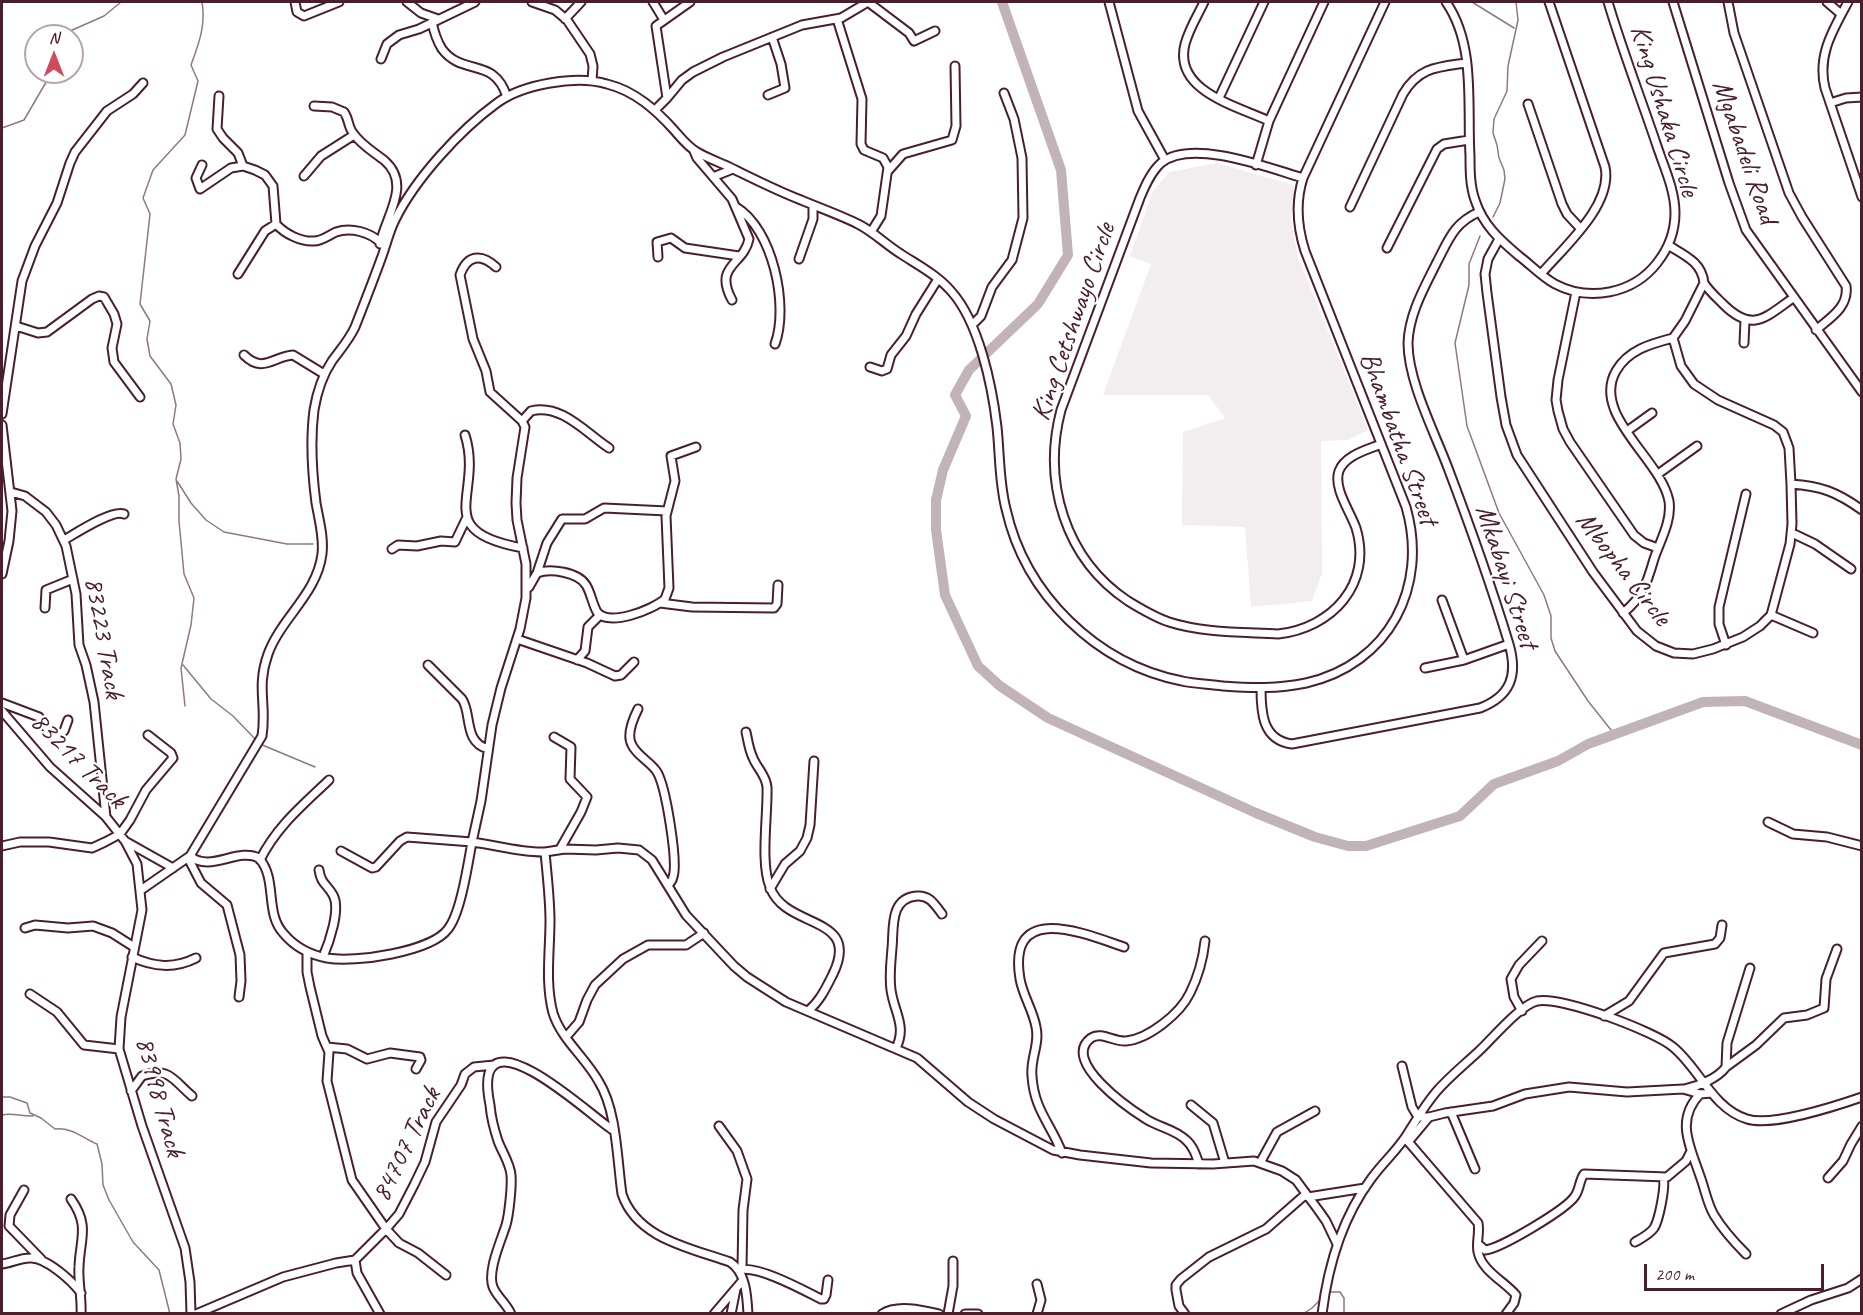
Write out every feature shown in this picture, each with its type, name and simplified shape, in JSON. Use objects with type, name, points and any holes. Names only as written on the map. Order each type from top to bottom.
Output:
[{"type":"street","points":[[295,2],[297,12],[304,16],[339,2]]},
{"type":"street","points":[[407,2],[435,21]]},
{"type":"street","points":[[381,59],[385,47],[392,39],[475,2]]},
{"type":"street","points":[[532,2],[550,7],[565,19],[590,54],[593,66],[592,81]]},
{"type":"street","points":[[565,19],[580,2]]},
{"type":"street","points":[[653,2],[664,20]]},
{"type":"street","points":[[667,98],[657,24],[690,2]]},
{"type":"street","points":[[655,110],[685,77],[723,57],[812,22],[837,19],[868,2],[909,33],[914,41],[935,31]]},
{"type":"street","points":[[1109,2],[1137,111],[1165,160],[1201,152],[1304,178]]},
{"type":"street","points":[[1204,2],[1186,41],[1184,58],[1188,73],[1196,85],[1269,121]]},
{"type":"street","points":[[1219,98],[1264,2]]},
{"type":"street","points":[[1256,165],[1269,121],[1324,2]]},
{"type":"street","name":"Bhambatha Street","points":[[694,151],[871,232],[945,284],[962,304],[980,346],[996,420],[999,474],[1017,549],[1044,593],[1065,617],[1093,642],[1108,653],[1131,664],[1182,681],[1261,688],[1321,679],[1351,665],[1377,644],[1399,614],[1413,562],[1413,538],[1406,507],[1301,238],[1298,225],[1298,204],[1304,178],[1385,2]]},
{"type":"street","name":"King Ushaka Circle","points":[[1446,2],[1460,27],[1466,63],[1472,187],[1479,212],[1499,239],[1557,285],[1576,292],[1606,293],[1634,283],[1657,263],[1673,233],[1675,214],[1673,194],[1608,2]]},
{"type":"street","points":[[1541,274],[1595,211],[1602,199],[1606,183],[1606,172],[1549,2]]},
{"type":"street","name":"Mgabadeli Road","points":[[1673,2],[1739,214],[1750,237],[1862,392]]},
{"type":"street","points":[[1728,2],[1734,33],[1790,192],[1802,218],[1846,286],[1847,292],[1843,304],[1816,330]]},
{"type":"street","points":[[1827,2],[1841,14]]},
{"type":"street","points":[[1848,2],[1827,42],[1822,58],[1823,80],[1862,197]]},
{"type":"street","points":[[837,19],[862,99],[861,144],[864,150],[883,158],[888,171]]},
{"type":"street","points":[[435,21],[438,43],[447,54],[461,64],[494,74],[501,82],[507,97]]},
{"type":"street","points":[[768,95],[785,88],[781,64],[772,37]]},
{"type":"street","points":[[1350,207],[1403,94],[1411,82],[1432,68],[1466,63]]},
{"type":"street","points":[[871,232],[880,216],[883,186],[888,171],[903,154],[952,140],[956,126],[955,66]]},
{"type":"street","points":[[141,890],[189,857],[230,787],[260,742],[264,723],[260,687],[269,650],[310,589],[320,565],[322,538],[314,483],[311,440],[316,398],[324,374],[352,333],[395,219],[431,166],[448,146],[493,106],[521,91],[550,83],[592,81],[613,86],[655,110],[694,151],[697,158],[727,192],[736,207],[749,239],[748,244],[726,274],[726,285],[732,300]]},
{"type":"street","points":[[2,414],[25,273],[57,203],[72,157],[107,111],[133,94],[143,83]]},
{"type":"street","points":[[971,323],[981,316],[992,287],[1012,260],[1023,218],[1022,158],[1014,119],[1004,93]]},
{"type":"street","points":[[219,96],[217,129],[238,153],[243,166]]},
{"type":"street","points":[[1830,103],[1846,98],[1862,97]]},
{"type":"street","points":[[1528,104],[1564,209],[1580,228]]},
{"type":"street","points":[[314,106],[333,107],[344,112],[354,135],[386,162],[397,178],[396,196],[381,243],[381,259]]},
{"type":"street","points":[[304,176],[321,156],[354,135]]},
{"type":"street","points":[[1388,248],[1433,154],[1444,144],[1469,140]]},
{"type":"street","name":"King Cetshwayo Circle","points":[[1165,160],[1155,169],[1140,198],[1058,422],[1054,466],[1056,491],[1066,525],[1088,564],[1123,597],[1142,610],[1167,622],[1193,628],[1278,634],[1304,629],[1334,612],[1351,589],[1359,563],[1359,548],[1356,527],[1339,484],[1339,472],[1348,459],[1381,444]]},
{"type":"street","points":[[202,165],[196,178],[200,189],[226,171],[243,166],[262,173],[273,186],[276,224],[288,234],[310,241],[320,240],[336,232],[348,231],[369,234],[381,243]]},
{"type":"street","points":[[713,177],[733,169]]},
{"type":"street","points":[[799,259],[813,219],[813,205]]},
{"type":"street","points":[[736,207],[760,234],[768,247],[774,266],[778,285],[780,326],[775,344]]},
{"type":"street","name":"Mkabayi Street","points":[[1261,688],[1263,719],[1269,732],[1279,740],[1288,743],[1313,741],[1452,715],[1489,704],[1501,696],[1510,682],[1513,668],[1509,644],[1448,469],[1413,377],[1409,351],[1414,310],[1444,250],[1460,223],[1479,212]]},
{"type":"street","points":[[238,274],[265,231],[276,224]]},
{"type":"street","points":[[658,257],[657,242],[671,238],[689,249],[739,256]]},
{"type":"street","name":"Mbopha Circle","points":[[1499,239],[1488,259],[1486,283],[1501,397],[1512,442],[1529,476],[1593,572],[1643,638],[1664,650],[1693,654],[1726,645],[1752,633],[1771,615]]},
{"type":"street","points":[[1668,245],[1697,265],[1702,272],[1704,283],[1712,293],[1731,312],[1745,320],[1763,318],[1793,298]]},
{"type":"street","points":[[496,267],[485,258],[471,259],[461,272],[460,281],[473,339],[486,371],[490,392],[522,421],[525,431],[519,464],[516,503],[528,589]]},
{"type":"street","points":[[870,367],[874,370],[886,370],[891,356],[906,336],[916,314],[938,279]]},
{"type":"street","points":[[1623,613],[1640,597],[1667,522],[1669,506],[1658,474],[1613,408],[1610,396],[1613,376],[1620,364],[1636,350],[1673,338],[1685,321],[1704,283]]},
{"type":"street","points":[[1576,292],[1557,390],[1560,420],[1570,442],[1634,535],[1644,543],[1658,548]]},
{"type":"street","points":[[16,327],[38,333],[47,332],[92,299],[99,296],[104,297],[117,324],[112,348],[114,362],[140,397]]},
{"type":"street","points":[[1744,343],[1745,320]]},
{"type":"street","points":[[1673,338],[1681,366],[1694,384],[1718,400],[1774,425],[1783,432],[1789,448],[1791,533],[1771,615],[1813,633]]},
{"type":"street","points":[[244,355],[251,362],[265,364],[293,355],[324,374]]},
{"type":"street","points":[[522,421],[531,411],[550,411],[583,427],[609,447]]},
{"type":"street","points":[[1627,430],[1652,413]]},
{"type":"street","points":[[2,425],[11,503],[9,541],[2,574]]},
{"type":"street","points":[[392,549],[398,545],[417,546],[441,541],[455,542],[466,519],[465,494],[471,465],[465,435]]},
{"type":"street","points":[[1658,474],[1697,446]]},
{"type":"street","points":[[660,603],[667,595],[669,588],[667,512],[675,486],[671,456],[696,447]]},
{"type":"street","name":"83223 Track","points":[[2,483],[25,496],[46,512],[64,540],[77,603],[80,645],[94,702],[106,817]]},
{"type":"street","points":[[1791,484],[1823,488],[1841,496],[1862,510]]},
{"type":"street","points":[[1726,645],[1719,624],[1719,607],[1746,495]]},
{"type":"street","points":[[11,503],[25,496]]},
{"type":"street","points":[[189,857],[201,862],[247,855],[255,856],[267,873],[272,915],[276,924],[293,943],[308,952],[323,957],[345,959],[373,956],[421,945],[442,936],[454,919],[482,795],[488,749],[501,688],[517,639],[528,589],[537,573],[547,543],[562,519],[585,519],[604,508],[667,512]]},
{"type":"street","points":[[64,540],[117,512],[124,514]]},
{"type":"street","points":[[466,519],[483,537],[497,543],[523,548]]},
{"type":"street","points":[[1791,533],[1815,544],[1851,568]]},
{"type":"street","points":[[537,573],[549,570],[582,580],[588,588],[594,607],[600,615],[610,618],[618,618],[660,603],[692,607],[774,608],[777,604],[778,585]]},
{"type":"street","points":[[45,608],[46,590],[73,579]]},
{"type":"street","points":[[1442,600],[1464,660]]},
{"type":"street","points":[[577,660],[585,651],[588,627],[600,615]]},
{"type":"street","points":[[517,639],[618,676],[634,662]]},
{"type":"street","points":[[1425,668],[1464,660],[1509,644]]},
{"type":"street","points":[[428,665],[465,703],[468,726],[476,743],[488,749]]},
{"type":"street","points":[[2,703],[39,717],[54,737],[64,731],[68,720]]},
{"type":"street","points":[[638,710],[632,722],[630,740],[633,747],[658,773],[664,791],[674,861],[673,876],[668,885]]},
{"type":"street","name":"83217 Track","points":[[2,711],[50,767],[106,817],[120,834],[137,864],[141,890]]},
{"type":"street","points":[[746,732],[750,754],[762,772],[766,784],[766,860],[770,889],[784,908],[824,926],[832,933],[838,944],[840,954],[837,965],[821,997],[808,1011]]},
{"type":"street","points":[[2,846],[26,842],[49,842],[92,848],[120,834],[146,790],[173,758],[171,753],[148,735]]},
{"type":"street","points":[[554,737],[571,747],[570,778],[587,797],[560,849]]},
{"type":"street","points":[[770,889],[785,864],[805,845],[810,825],[814,761]]},
{"type":"street","points":[[260,860],[273,838],[295,811],[329,780]]},
{"type":"street","points":[[1768,822],[1793,834],[1827,837],[1862,846]]},
{"type":"street","points":[[341,850],[372,868],[376,867],[400,841],[407,837],[493,844],[545,852],[560,849],[639,850],[652,860],[686,915],[734,966],[786,1002],[922,1061],[948,1085],[986,1114],[1046,1147],[1062,1153],[1129,1162],[1260,1163],[1289,1174],[1326,1221],[1337,1244]]},
{"type":"street","name":"83217 Track","points":[[125,841],[172,868]]},
{"type":"street","points":[[545,852],[550,919],[548,952],[551,1004],[558,1025],[602,1087],[610,1111],[622,1194],[629,1209],[636,1219],[656,1234],[730,1262],[741,1269],[778,1279],[821,1299],[824,1299],[826,1294],[828,1280]]},
{"type":"street","points":[[189,857],[201,883],[227,906],[241,964],[242,981],[239,997]]},
{"type":"street","points":[[319,870],[321,880],[333,895],[335,903],[331,936],[323,957]]},
{"type":"street","name":"83998 Track","points":[[141,890],[142,910],[121,1017],[119,1049],[131,1091],[185,1248],[192,1314]]},
{"type":"street","points":[[896,1048],[902,1033],[890,980],[894,916],[902,902],[919,896],[931,900],[942,914]]},
{"type":"street","points":[[25,928],[35,925],[68,928],[93,926],[112,933],[134,947]]},
{"type":"street","points":[[1604,1016],[1629,1000],[1664,953],[1715,944],[1720,938],[1722,925]]},
{"type":"street","points":[[1062,1153],[1040,1111],[1034,1090],[1032,1068],[1037,1045],[1037,1031],[1020,980],[1018,949],[1023,939],[1034,932],[1063,929],[1124,947]]},
{"type":"street","points":[[566,1037],[579,1022],[595,985],[623,959],[648,945],[686,945],[704,933]]},
{"type":"street","points":[[1199,1164],[1192,1147],[1185,1138],[1145,1119],[1103,1086],[1088,1066],[1084,1049],[1088,1041],[1095,1036],[1119,1041],[1135,1040],[1151,1033],[1161,1025],[1190,994],[1203,958],[1205,941]]},
{"type":"street","points":[[1522,1011],[1514,997],[1511,979],[1519,965],[1542,941]]},
{"type":"street","points":[[1418,1117],[1429,1118],[1451,1112],[1493,1106],[1525,1094],[1560,1088],[1579,1087],[1640,1092],[1683,1089],[1703,1082],[1721,1073],[1756,1045],[1784,1018],[1807,1016],[1824,1008],[1826,979],[1837,949]]},
{"type":"street","points":[[308,952],[308,978],[329,1057],[327,1082],[352,1180],[386,1229],[399,1243],[418,1253],[446,1275]]},
{"type":"street","points":[[132,957],[150,964],[173,966],[196,958]]},
{"type":"street","points":[[1726,1067],[1726,1043],[1750,968]]},
{"type":"street","points":[[30,994],[50,1006],[62,1017],[84,1045],[119,1049]]},
{"type":"street","points":[[1407,1140],[1418,1117],[1438,1090],[1522,1011],[1536,1002],[1548,1001],[1582,1008],[1665,1042],[1688,1061],[1712,1093],[1743,1118],[1758,1122],[1779,1119],[1862,1097]]},
{"type":"street","points":[[327,1047],[347,1049],[367,1059],[390,1053],[420,1057],[421,1060],[416,1069]]},
{"type":"street","name":"84707 Track","points":[[355,1260],[399,1214],[425,1162],[436,1122],[461,1085],[465,1074],[474,1067],[501,1062],[533,1072],[565,1092],[613,1130]]},
{"type":"street","points":[[493,1065],[488,1077],[490,1106],[498,1140],[511,1176],[508,1216],[495,1257],[493,1283],[495,1290],[512,1314]]},
{"type":"street","points":[[1402,1066],[1412,1107],[1418,1117]]},
{"type":"street","points":[[131,1091],[142,1076],[163,1072],[192,1096]]},
{"type":"street","points":[[1683,1089],[1700,1094],[1712,1093]]},
{"type":"street","points":[[1700,1094],[1690,1107],[1686,1120],[1691,1151],[1713,1214],[1723,1230],[1746,1254]]},
{"type":"street","points":[[1191,1105],[1213,1123],[1225,1163]]},
{"type":"street","points":[[1260,1163],[1277,1132],[1315,1111]]},
{"type":"street","points":[[1451,1112],[1475,1168]]},
{"type":"street","points":[[1322,1314],[1337,1244],[1346,1221],[1365,1188],[1429,1118]]},
{"type":"street","points":[[719,1126],[737,1151],[747,1179],[743,1210],[741,1269],[748,1314]]},
{"type":"street","points":[[1828,1178],[1843,1161],[1862,1126]]},
{"type":"street","points":[[1407,1140],[1475,1220],[1479,1230],[1478,1253],[1484,1264],[1516,1295],[1514,1303],[1506,1314]]},
{"type":"street","points":[[1478,1244],[1485,1250],[1497,1247],[1545,1220],[1575,1197],[1584,1174],[1670,1176],[1683,1165],[1691,1151]]},
{"type":"street","points":[[1635,1242],[1649,1234],[1656,1224],[1665,1186],[1663,1177]]},
{"type":"street","points":[[1185,1314],[1179,1306],[1176,1285],[1209,1257],[1266,1229],[1307,1195],[1365,1188]]},
{"type":"street","points":[[24,1190],[10,1215],[9,1226],[41,1259],[81,1293]]},
{"type":"street","points":[[71,1199],[83,1222],[79,1266],[81,1314]]},
{"type":"street","points":[[2,1264],[27,1258],[41,1259]]},
{"type":"street","points":[[196,1314],[283,1277],[355,1260],[357,1273],[380,1314]]},
{"type":"street","points":[[948,1314],[953,1286],[953,1261]]},
{"type":"street","points":[[1781,1314],[1820,1296],[1848,1288],[1862,1279]]},
{"type":"street","points":[[714,1314],[743,1280]]},
{"type":"street","points":[[1037,1284],[1041,1300],[1037,1314]]},
{"type":"street","points":[[731,1314],[736,1289]]},
{"type":"street","points":[[882,1314],[894,1309],[922,1310],[939,1314]]},
{"type":"street","points":[[965,1314],[978,1314]]},
{"type":"shaded area","points":[[1217,163],[1294,185],[1291,221],[1298,257],[1368,430],[1348,440],[1321,441],[1322,573],[1312,601],[1251,607],[1245,527],[1182,525],[1183,432],[1225,418],[1208,395],[1103,395],[1151,264],[1130,256],[1153,191],[1169,172]]},
{"type":"waterway","points":[[84,25],[104,16],[121,2]]},
{"type":"waterway","points":[[185,706],[181,668],[191,625],[194,598],[184,574],[179,521],[176,479],[181,459],[180,443],[173,424],[176,405],[171,384],[150,356],[147,339],[150,321],[140,304],[150,214],[143,198],[153,170],[185,135],[198,81],[191,65],[202,26],[202,2]]},
{"type":"waterway","points":[[1002,2],[1061,170],[1068,255],[1038,304],[969,370],[955,395],[966,416],[943,470],[936,500],[936,530],[945,595],[978,666],[1000,686],[1048,718],[1256,813],[1315,837],[1348,846],[1366,846],[1460,816],[1494,784],[1558,761],[1588,744],[1703,702],[1745,701],[1862,745]]},
{"type":"waterway","points":[[1472,2],[1514,28]]},
{"type":"waterway","points":[[1493,217],[1500,203],[1505,179],[1493,133],[1494,119],[1507,91],[1508,66],[1518,20],[1516,2]]},
{"type":"waterway","points":[[2,128],[24,120],[45,84]]},
{"type":"waterway","points":[[1480,236],[1469,264],[1469,285],[1455,343],[1467,426],[1499,513],[1544,595],[1551,616],[1551,638],[1555,651],[1588,701],[1615,735]]},
{"type":"waterway","points":[[177,481],[191,503],[206,520],[224,532],[287,544],[313,544]]},
{"type":"waterway","points":[[183,665],[211,699],[233,716],[257,741]]},
{"type":"waterway","points":[[260,744],[315,767]]},
{"type":"waterway","points":[[2,1097],[10,1097],[27,1103],[30,1113],[55,1129],[72,1131],[97,1144],[102,1164],[103,1185],[109,1200],[133,1242],[159,1270],[170,1314]]},
{"type":"waterway","points":[[2,1115],[33,1116]]},
{"type":"waterway","points":[[1329,1292],[1340,1292],[1344,1298],[1346,1314]]},
{"type":"waterway","points":[[1303,1314],[1321,1299]]}]
